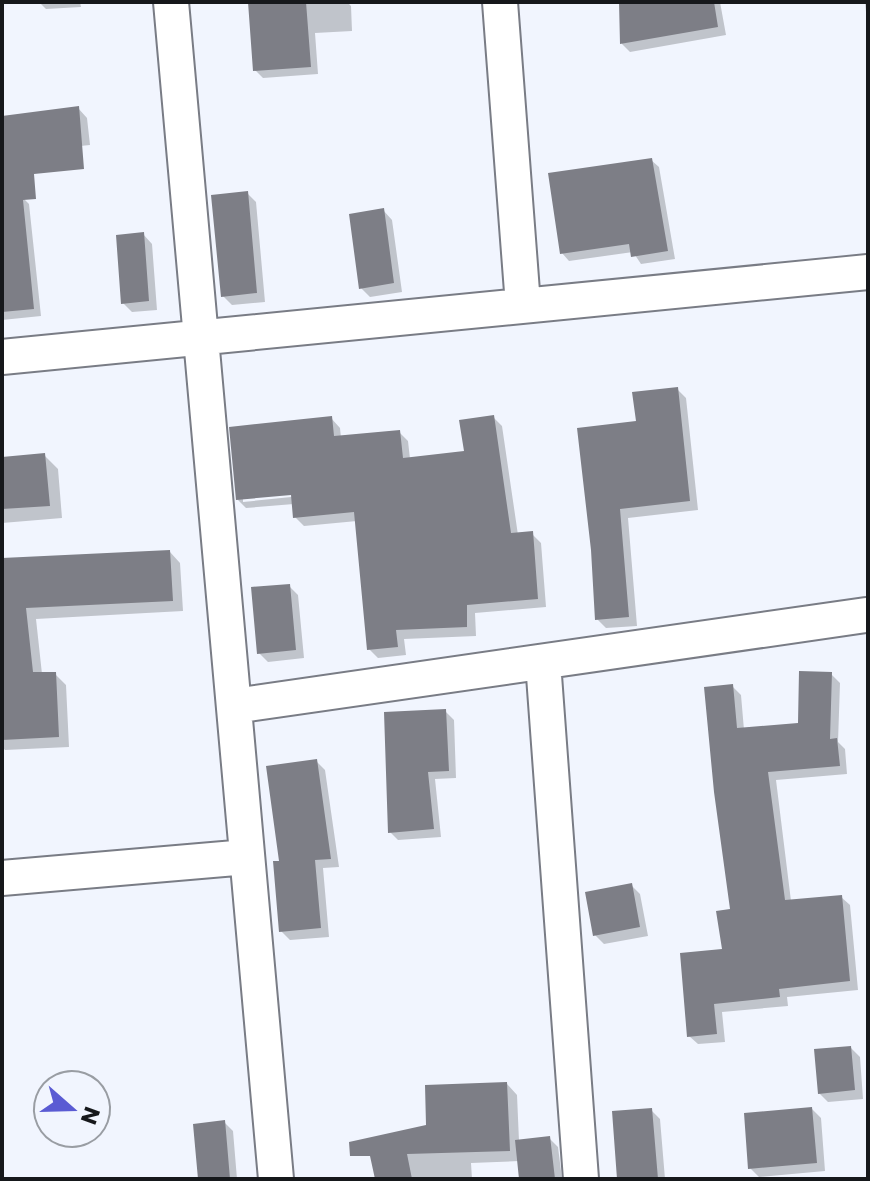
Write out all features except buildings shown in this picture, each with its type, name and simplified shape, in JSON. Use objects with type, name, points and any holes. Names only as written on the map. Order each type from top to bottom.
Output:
[{"type":"street","points":[[171,2],[276,1179]]},
{"type":"street","points":[[500,2],[523,305]]},
{"type":"street","points":[[2,357],[868,272]]},
{"type":"street","points":[[234,706],[866,615]]},
{"type":"street","points":[[543,662],[581,1179]]},
{"type":"street","points":[[2,878],[247,857]]}]
